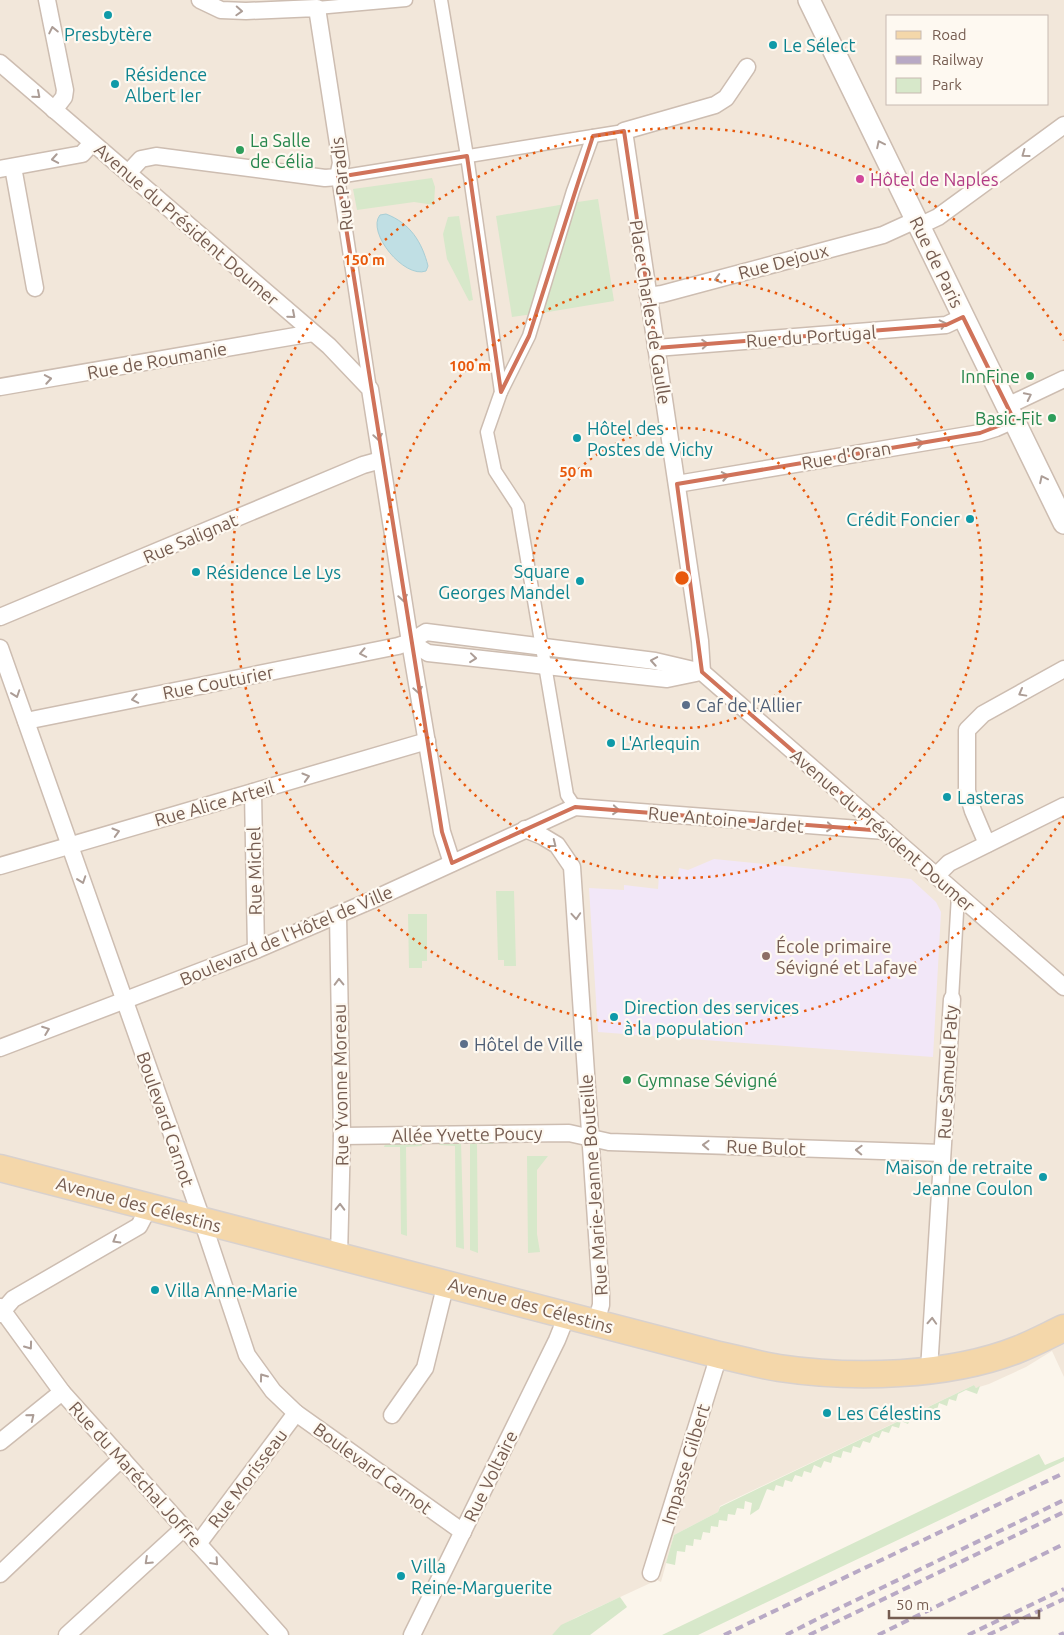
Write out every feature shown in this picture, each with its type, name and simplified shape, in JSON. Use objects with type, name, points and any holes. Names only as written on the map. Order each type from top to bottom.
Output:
[{"type":"main road","name":"Avenue des Célestins","points":[[0,1168],[719,1355],[777,1368],[872,1375],[929,1370],[985,1359],[1018,1349],[1064,1328]]},
{"type":"street","points":[[47,0],[65,90],[64,97],[54,110]]},
{"type":"street","points":[[200,0],[221,10],[246,12],[406,0]]},
{"type":"street","points":[[441,0],[467,156],[502,392]]},
{"type":"street","name":"Rue de Paris","points":[[809,0],[1062,516]]},
{"type":"street","name":"Rue Paradis","points":[[322,5],[341,163],[338,176],[370,389]]},
{"type":"street","name":"Avenue du Président Doumer","points":[[0,63],[329,346],[370,389]]},
{"type":"street","points":[[128,173],[141,159],[156,156],[325,178],[624,131],[715,105],[726,98],[747,67]]},
{"type":"street","name":"Rue Dejoux","points":[[648,296],[662,294],[883,235],[938,217],[1064,125]]},
{"type":"street","name":"Place Charles de Gaulle","points":[[624,131],[700,640],[702,672]]},
{"type":"street","points":[[571,808],[567,795],[518,506],[494,471],[487,432],[502,392],[529,336],[573,191],[593,136]]},
{"type":"street","points":[[36,288],[7,168],[82,154],[92,143]]},
{"type":"street","name":"Rue du Portugal","points":[[656,348],[946,325],[963,317]]},
{"type":"street","name":"Rue de Roumanie","points":[[0,387],[313,333]]},
{"type":"street","name":"Rue d'Oran","points":[[677,484],[980,433],[996,428],[1010,413],[1064,379]]},
{"type":"street","points":[[370,389],[442,832],[452,863]]},
{"type":"street","name":"Rue Salignat","points":[[0,617],[363,465],[381,460]]},
{"type":"street","points":[[410,642],[426,632],[655,661],[702,672]]},
{"type":"street","points":[[410,642],[428,653],[667,679],[702,672]]},
{"type":"street","name":"Rue Couturier","points":[[26,721],[410,642]]},
{"type":"street","name":"Boulevard Carnot","points":[[0,648],[202,1221],[247,1355],[273,1391],[296,1413],[463,1532]]},
{"type":"street","points":[[987,844],[967,791],[967,730],[983,714],[1064,669]]},
{"type":"street","name":"Avenue du Président Doumer","points":[[702,672],[1064,987]]},
{"type":"street","name":"Rue Alice Arteil","points":[[0,866],[427,741]]},
{"type":"street","name":"Rue Michel","points":[[253,792],[256,950]]},
{"type":"street","points":[[936,876],[949,863],[1064,806]]},
{"type":"street","name":"Boulevard de l'Hôtel de Ville","points":[[0,1048],[256,950],[338,915],[571,808]]},
{"type":"street","name":"Rue Antoine Jardet","points":[[571,808],[885,831]]},
{"type":"street","name":"Rue Marie-Jeanne Bouteille","points":[[525,830],[542,836],[557,845],[572,867],[601,1294],[601,1306],[596,1322]]},
{"type":"street","name":"Rue Samuel Paty","points":[[929,1370],[958,895]]},
{"type":"street","name":"Rue Yvonne Moreau","points":[[338,915],[342,1136],[339,1256]]},
{"type":"street","name":"Allée Yvette Poucy","points":[[342,1136],[569,1133],[591,1138]]},
{"type":"street","name":"Rue Bulot","points":[[591,1138],[609,1142],[942,1153]]},
{"type":"street","points":[[1,1311],[13,1299],[139,1226],[149,1207]]},
{"type":"street","points":[[392,1415],[425,1368],[446,1284]]},
{"type":"street","name":"Rue du Maréchal Joffre","points":[[1,1311],[62,1392],[280,1635]]},
{"type":"street","name":"Rue Voltaire","points":[[412,1635],[557,1340],[567,1315]]},
{"type":"street","name":"Impasse Gilbert","points":[[651,1573],[719,1355]]},
{"type":"street","points":[[0,1442],[62,1392]]},
{"type":"street","name":"Rue Morisseau","points":[[198,1544],[296,1413]]},
{"type":"street","points":[[0,1574],[122,1458]]},
{"type":"street","points":[[67,1635],[184,1528]]},
{"type":"highlighted area","points":[[624,131],[656,348],[946,325],[963,317],[1014,420],[980,433],[677,484],[702,672],[885,831],[575,807],[452,863],[442,832],[338,177],[467,156],[501,392],[529,336],[593,136]]},
{"type":"shaded area","points":[[0,0],[1064,0],[1064,1377],[1052,1351],[1026,1367],[989,1384],[976,1388],[974,1385],[720,1506],[718,1512],[674,1535],[661,1582],[657,1580],[577,1617],[561,1626],[552,1635],[0,1635]]},
{"type":"shaded area","name":"École primaire Sévigné et Lafaye","points":[[714,859],[911,879],[936,902],[941,912],[933,1057],[598,1032],[589,888],[624,890],[624,885],[658,889],[659,876],[678,878],[679,868],[688,870]]},
{"type":"green space","points":[[432,178],[435,187],[434,205],[414,202],[357,210],[353,189]]},
{"type":"green space","points":[[598,199],[614,301],[542,313],[571,203]]},
{"type":"green space","points":[[565,204],[533,314],[512,317],[496,216]]},
{"type":"green space","points":[[459,216],[473,300],[469,301],[447,259],[443,234],[448,217]]},
{"type":"green space","points":[[496,891],[514,891],[516,966],[504,966],[504,960],[498,960]]},
{"type":"green space","points":[[408,914],[427,914],[427,961],[422,961],[422,968],[409,968]]},
{"type":"green space","points":[[461,1142],[464,1249],[456,1247],[455,1146],[439,1145],[439,1143]]},
{"type":"green space","points":[[470,1142],[493,1142],[493,1144],[477,1144],[478,1253],[470,1250]]},
{"type":"green space","points":[[422,1143],[422,1146],[406,1147],[407,1236],[401,1234],[400,1147],[384,1147],[385,1144]]},
{"type":"green space","points":[[527,1156],[548,1156],[537,1170],[537,1234],[540,1252],[528,1253]]},
{"type":"green space","points":[[974,1385],[976,1388],[980,1386],[977,1394],[966,1390],[958,1394],[956,1401],[949,1399],[947,1406],[939,1403],[937,1410],[930,1408],[927,1415],[921,1413],[918,1419],[911,1417],[908,1424],[901,1421],[899,1428],[892,1426],[889,1433],[882,1431],[879,1438],[873,1436],[870,1443],[863,1441],[860,1448],[853,1446],[851,1453],[843,1451],[841,1458],[833,1456],[831,1463],[824,1461],[821,1468],[814,1465],[811,1473],[804,1471],[802,1477],[795,1475],[792,1482],[785,1480],[783,1487],[776,1485],[774,1491],[767,1489],[759,1509],[750,1515],[752,1503],[745,1501],[744,1509],[737,1508],[735,1515],[728,1514],[727,1521],[719,1520],[718,1527],[711,1526],[710,1533],[703,1532],[701,1540],[694,1539],[693,1546],[686,1545],[685,1552],[677,1551],[675,1565],[666,1563],[674,1535],[718,1512],[720,1507]]},
{"type":"green space","points":[[1039,1454],[1045,1465],[1064,1457],[1064,1461],[698,1635],[662,1635]]},
{"type":"green space","points":[[620,1597],[627,1607],[590,1635],[552,1635],[561,1625]]},
{"type":"water","points":[[386,214],[402,223],[414,234],[428,266],[426,271],[417,272],[408,268],[390,252],[378,232],[377,223],[380,215]]},
{"type":"railway","points":[[724,1635],[1064,1473]]},
{"type":"railway","points":[[786,1635],[1064,1500]]},
{"type":"railway","points":[[809,1635],[1064,1512]]},
{"type":"railway","points":[[878,1635],[1064,1544]]},
{"type":"railway","points":[[968,1635],[1064,1589]]},
{"type":"railway","points":[[988,1635],[1064,1599]]},
{"type":"railway","points":[[1059,1635],[1064,1633]]},
{"type":"place","name":"Presbytère","points":[[108,15]]},
{"type":"place","name":"Le Sélect","points":[[773,45]]},
{"type":"place","name":"Résidence Albert Ier","points":[[115,84]]},
{"type":"place","name":"La Salle de Célia","points":[[240,150]]},
{"type":"place","name":"Hôtel de Naples","points":[[860,179]]},
{"type":"place","name":"InnFine","points":[[1030,376]]},
{"type":"place","name":"Basic-Fit","points":[[1052,418]]},
{"type":"place","name":"Hôtel des Postes de Vichy","points":[[577,438]]},
{"type":"place","name":"Crédit Foncier","points":[[970,519]]},
{"type":"place","name":"Résidence Le Lys","points":[[196,572]]},
{"type":"place","name":"Square Georges Mandel","points":[[580,581]]},
{"type":"place","name":"Caf de l'Allier","points":[[686,705]]},
{"type":"place","name":"L'Arlequin","points":[[611,743]]},
{"type":"place","name":"Lasteras","points":[[947,797]]},
{"type":"place","name":"École primaire Sévigné et Lafaye","points":[[766,956]]},
{"type":"place","name":"Direction des services à la population","points":[[614,1017]]},
{"type":"place","name":"Hôtel de Ville","points":[[464,1044]]},
{"type":"place","name":"Gymnase Sévigné","points":[[627,1080]]},
{"type":"place","name":"Maison de retraite Jeanne Coulon","points":[[1043,1177]]},
{"type":"place","name":"Villa Anne-Marie","points":[[155,1290]]},
{"type":"place","name":"Les Célestins","points":[[827,1413]]},
{"type":"place","name":"Villa Reine-Marguerite","points":[[401,1576]]}]
